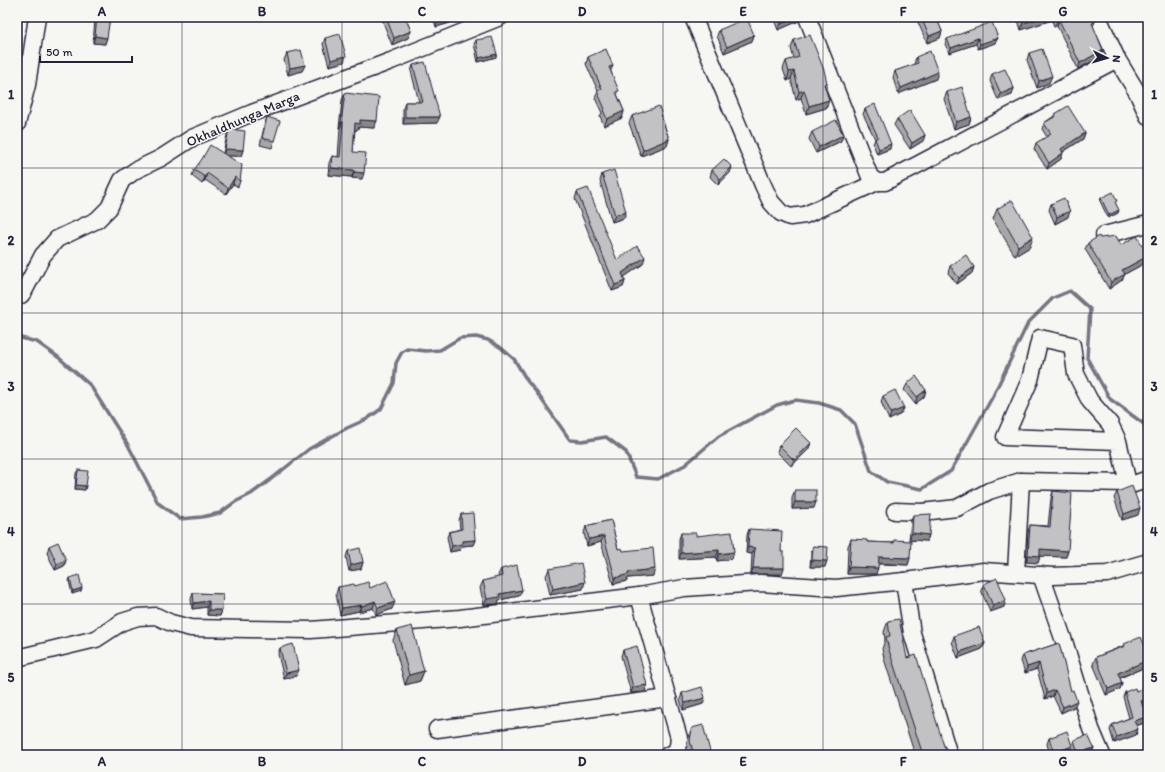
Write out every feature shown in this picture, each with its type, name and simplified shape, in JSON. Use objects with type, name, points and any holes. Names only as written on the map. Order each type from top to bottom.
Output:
[{"type":"street","points":[[17,124],[27,85],[36,17]]},
{"type":"street","name":"Okhaldhunga Marga","points":[[17,297],[22,295],[43,255],[57,239],[97,220],[109,208],[122,180],[136,170],[161,158],[192,138],[252,113],[391,61],[500,17]]},
{"type":"street","points":[[693,17],[771,202],[781,213],[790,217],[804,215],[877,182],[885,182],[1117,59]]},
{"type":"street","points":[[808,17],[870,177],[877,182]]},
{"type":"street","points":[[1098,17],[1117,59],[1137,92],[1148,116]]},
{"type":"street","points":[[1104,235],[1148,224]]},
{"type":"street","points":[[1118,441],[1005,437],[1030,380],[1040,338],[1072,345],[1076,374],[1090,401],[1110,424],[1118,441],[1128,483]]},
{"type":"street","points":[[895,511],[922,512],[957,508],[988,491],[1021,482],[1134,484],[1148,479]]},
{"type":"street","points":[[1016,573],[1021,482]]},
{"type":"street","points":[[17,658],[96,639],[122,622],[138,617],[156,616],[191,628],[311,630],[460,618],[639,596],[684,588],[760,583],[836,588],[904,582],[984,571],[1052,576],[1107,574],[1148,562]]},
{"type":"street","points":[[1041,575],[1065,644],[1091,729],[1102,755]]},
{"type":"street","points":[[904,582],[912,633],[949,755]]},
{"type":"street","points":[[639,596],[679,738],[675,753],[668,755]]},
{"type":"street","points":[[437,729],[668,698]]},
{"type":"building","points":[[97,17],[110,17],[107,38],[95,36]]},
{"type":"building","points":[[386,17],[405,17],[411,31],[394,38]]},
{"type":"building","points":[[437,17],[451,17],[438,21]]},
{"type":"building","points":[[778,17],[796,17],[781,24]]},
{"type":"building","points":[[921,17],[936,17],[942,31],[929,36]]},
{"type":"building","points":[[1021,17],[1044,17],[1023,23]]},
{"type":"building","points":[[1055,17],[1093,17],[1095,22],[1092,23],[1103,50],[1080,63],[1059,20],[1057,21]]},
{"type":"building","points":[[747,18],[754,35],[727,47],[719,30]]},
{"type":"building","points":[[992,22],[998,38],[980,44],[978,38],[951,48],[947,39]]},
{"type":"building","points":[[340,34],[346,56],[331,60],[325,38]]},
{"type":"building","points":[[810,35],[824,70],[827,83],[824,84],[829,100],[809,106],[804,90],[799,92],[794,71],[789,72],[786,61],[799,57],[794,40]]},
{"type":"building","points":[[492,37],[497,54],[479,58],[476,40]]},
{"type":"building","points":[[606,49],[613,66],[609,67],[619,91],[616,92],[624,111],[607,119],[603,110],[605,109],[597,91],[602,89],[588,57]]},
{"type":"building","points":[[1042,49],[1052,76],[1039,81],[1029,53]]},
{"type":"building","points":[[301,50],[305,65],[290,68],[287,53]]},
{"type":"building","points":[[930,51],[938,72],[901,88],[895,71],[918,63],[916,57]]},
{"type":"building","points":[[425,62],[440,117],[405,117],[405,102],[423,102],[413,65]]},
{"type":"building","points":[[1005,69],[1014,88],[1001,94],[992,74]]},
{"type":"building","points":[[962,87],[971,117],[956,122],[947,92]]},
{"type":"building","points":[[345,93],[379,97],[377,121],[360,120],[360,124],[355,123],[353,152],[366,153],[364,173],[354,172],[354,170],[331,168],[332,156],[340,157],[343,122],[341,122]]},
{"type":"building","points":[[875,104],[891,144],[879,149],[875,139],[878,137],[865,109]]},
{"type":"building","points":[[659,106],[669,139],[643,150],[632,116]]},
{"type":"building","points":[[1068,106],[1085,133],[1061,149],[1063,153],[1049,163],[1036,143],[1051,134],[1044,123],[1056,116],[1055,114]]},
{"type":"building","points":[[910,110],[925,135],[912,143],[897,119]]},
{"type":"building","points":[[267,117],[280,121],[274,141],[262,138]]},
{"type":"building","points":[[836,120],[843,135],[819,147],[812,132]]},
{"type":"building","points":[[229,129],[245,131],[243,150],[225,149]]},
{"type":"building","points":[[210,145],[242,165],[240,181],[235,177],[228,188],[207,173],[205,177],[194,170]]},
{"type":"building","points":[[724,159],[732,167],[720,179],[712,170]]},
{"type":"building","points":[[614,170],[626,212],[615,215],[602,174]]},
{"type":"building","points":[[588,188],[617,260],[637,246],[645,257],[622,273],[625,281],[615,285],[577,192]]},
{"type":"building","points":[[1113,192],[1117,201],[1115,202],[1119,210],[1109,215],[1101,198]]},
{"type":"building","points":[[1064,198],[1070,211],[1057,217],[1051,204]]},
{"type":"building","points":[[1012,200],[1033,237],[1018,246],[997,209]]},
{"type":"building","points":[[1099,236],[1100,238],[1116,236],[1121,245],[1137,236],[1148,256],[1122,270],[1125,274],[1111,282],[1088,243]]},
{"type":"building","points":[[966,255],[974,267],[959,278],[950,266]]},
{"type":"building","points":[[916,376],[926,390],[917,397],[907,384]]},
{"type":"building","points":[[895,390],[904,408],[891,413],[883,396]]},
{"type":"building","points":[[796,428],[811,443],[794,460],[779,445]]},
{"type":"building","points":[[78,470],[88,471],[86,486],[76,485]]},
{"type":"building","points":[[1132,486],[1140,508],[1124,514],[1117,492]]},
{"type":"building","points":[[795,490],[816,490],[816,502],[795,502]]},
{"type":"building","points":[[1053,491],[1072,493],[1068,551],[1040,549],[1040,556],[1028,555],[1030,525],[1050,527]]},
{"type":"building","points":[[473,513],[475,540],[462,541],[462,544],[452,546],[449,532],[462,529],[461,514]]},
{"type":"building","points":[[931,514],[929,535],[912,533],[913,515]]},
{"type":"building","points":[[611,520],[618,549],[622,548],[623,551],[653,548],[655,569],[628,572],[629,574],[615,578],[604,536],[589,539],[586,526]]},
{"type":"building","points":[[749,529],[782,531],[781,552],[784,552],[784,568],[753,568],[755,548],[748,547]]},
{"type":"building","points":[[732,532],[734,552],[719,554],[719,550],[681,553],[681,533],[696,533],[696,536]]},
{"type":"building","points":[[851,539],[867,540],[867,542],[894,543],[894,540],[911,541],[910,558],[879,557],[878,568],[849,567]]},
{"type":"building","points":[[58,542],[66,560],[57,564],[49,546]]},
{"type":"building","points":[[813,546],[828,547],[827,561],[812,560]]},
{"type":"building","points":[[360,548],[363,562],[351,565],[348,551]]},
{"type":"building","points":[[581,563],[585,582],[553,589],[549,569]]},
{"type":"building","points":[[517,565],[522,590],[499,594],[500,597],[487,599],[483,581],[502,576],[501,569]]},
{"type":"building","points":[[79,575],[82,588],[73,591],[70,578]]},
{"type":"building","points":[[997,578],[1006,600],[993,606],[984,584]]},
{"type":"building","points":[[387,581],[395,602],[378,608],[375,601],[362,606],[342,608],[338,587],[354,584],[355,586],[368,582],[370,588]]},
{"type":"building","points":[[193,593],[223,594],[222,610],[209,610],[209,601],[194,603]]},
{"type":"building","points":[[899,619],[907,658],[916,655],[944,746],[950,755],[923,755],[886,637],[890,636],[888,621]]},
{"type":"building","points":[[412,626],[424,671],[409,675],[397,630]]},
{"type":"building","points":[[979,627],[985,643],[960,652],[954,636]]},
{"type":"building","points":[[1141,637],[1148,654],[1148,660],[1118,673],[1122,683],[1108,689],[1096,657],[1125,646],[1124,644]]},
{"type":"building","points":[[1059,643],[1071,691],[1073,690],[1077,701],[1063,707],[1055,690],[1047,693],[1039,663],[1027,667],[1023,655]]},
{"type":"building","points":[[293,644],[299,670],[286,673],[280,648]]},
{"type":"building","points":[[637,646],[647,685],[633,687],[623,650]]},
{"type":"building","points":[[702,687],[705,698],[685,703],[682,693]]},
{"type":"building","points":[[1135,688],[1136,691],[1143,688],[1148,698],[1141,701],[1146,717],[1134,721],[1138,729],[1117,737],[1112,725],[1132,717],[1125,692]]},
{"type":"building","points":[[703,725],[711,755],[694,755],[690,741],[692,728]]},
{"type":"building","points":[[1067,731],[1072,746],[1054,753],[1049,738]]},
{"type":"building","points":[[1088,735],[1094,748],[1078,753],[1074,740]]},
{"type":"waterway","points":[[17,337],[37,342],[58,357],[90,385],[128,445],[158,503],[180,519],[202,517],[220,513],[235,502],[251,494],[309,449],[367,419],[381,409],[394,383],[396,363],[402,352],[407,349],[426,351],[440,350],[460,338],[476,337],[488,340],[500,347],[514,359],[528,382],[570,440],[582,441],[606,437],[626,452],[636,477],[658,479],[685,465],[719,436],[777,405],[795,400],[819,403],[841,410],[855,424],[871,471],[887,482],[922,489],[951,471],[993,396],[1028,323],[1053,298],[1070,291],[1090,309],[1087,358],[1110,399],[1148,427]]}]
